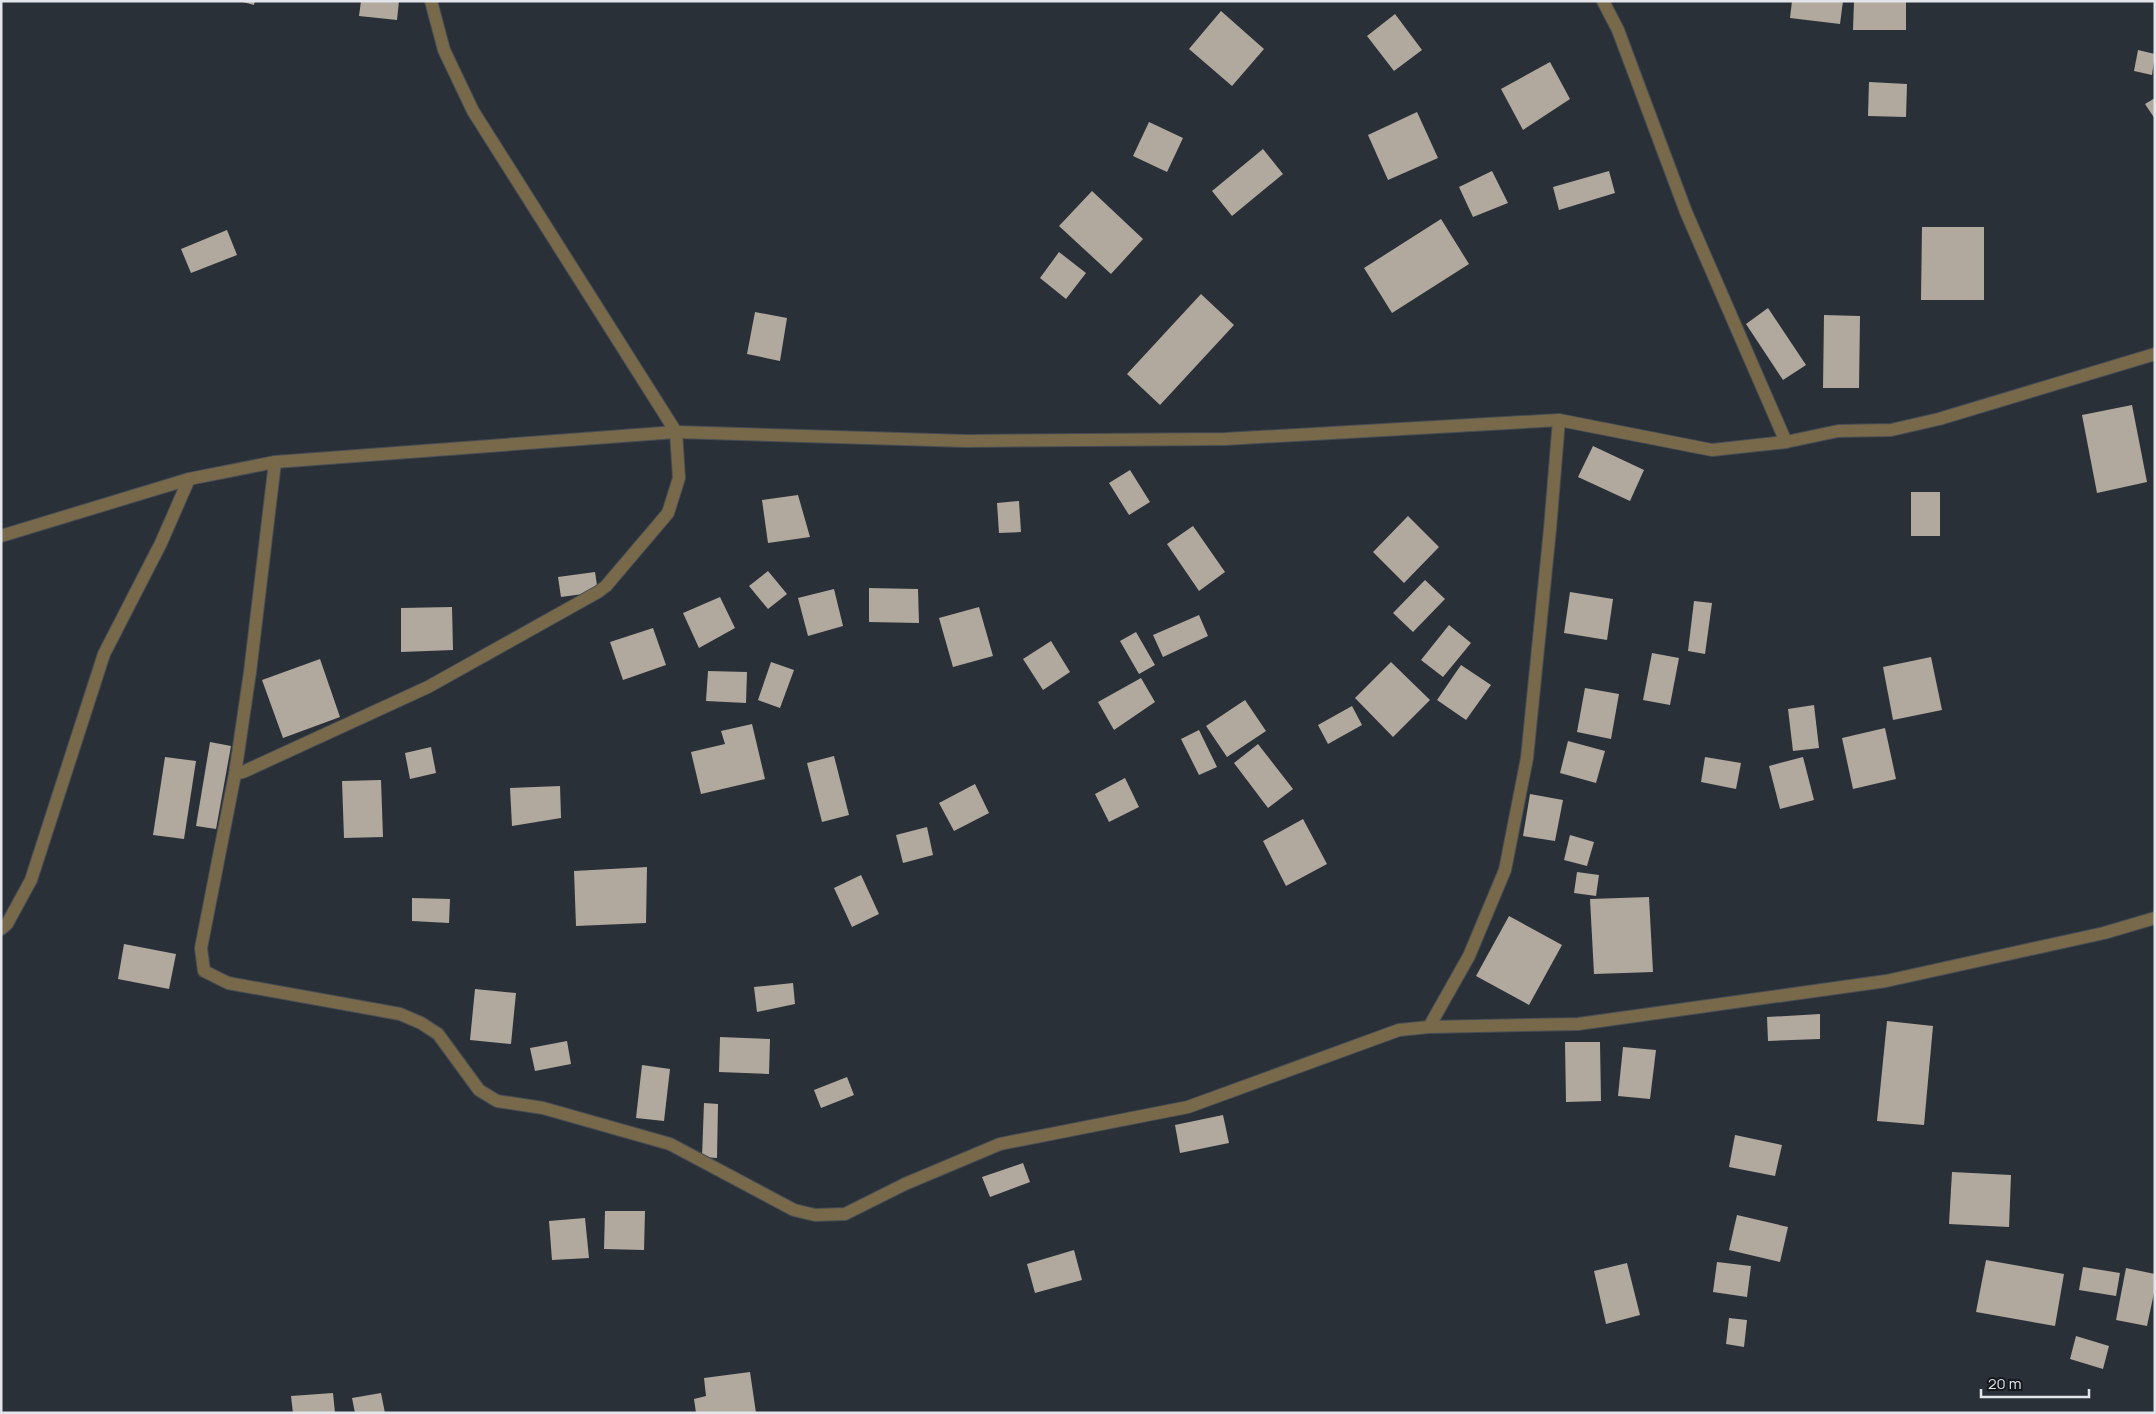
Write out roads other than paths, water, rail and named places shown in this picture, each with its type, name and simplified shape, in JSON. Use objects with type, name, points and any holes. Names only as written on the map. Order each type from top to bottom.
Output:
[{"type":"street","points":[[235,774],[428,687],[602,589],[668,513],[679,478],[676,432],[473,111],[444,50],[431,1]]},
{"type":"street","points":[[1603,1],[1618,30],[1686,212],[1786,442]]},
{"type":"street","points":[[1,536],[189,479],[275,462],[676,432],[966,440],[1225,440],[1559,420],[1712,450],[1786,442],[1838,431],[1890,430],[1938,419],[2155,354]]},
{"type":"street","points":[[1429,1027],[1469,956],[1505,870],[1526,758],[1550,529],[1559,420]]},
{"type":"street","points":[[275,462],[250,672],[235,774],[201,948],[204,971],[228,983],[400,1014],[421,1023],[438,1034],[479,1090],[498,1101],[543,1108],[670,1144],[794,1210],[815,1215],[845,1214],[905,1184],[1000,1144],[1188,1107],[1399,1030],[1429,1027],[1578,1024],[1886,982],[2104,933],[2155,918]]},
{"type":"street","points":[[1,929],[7,924],[31,880],[104,654],[161,542],[189,479]]}]
